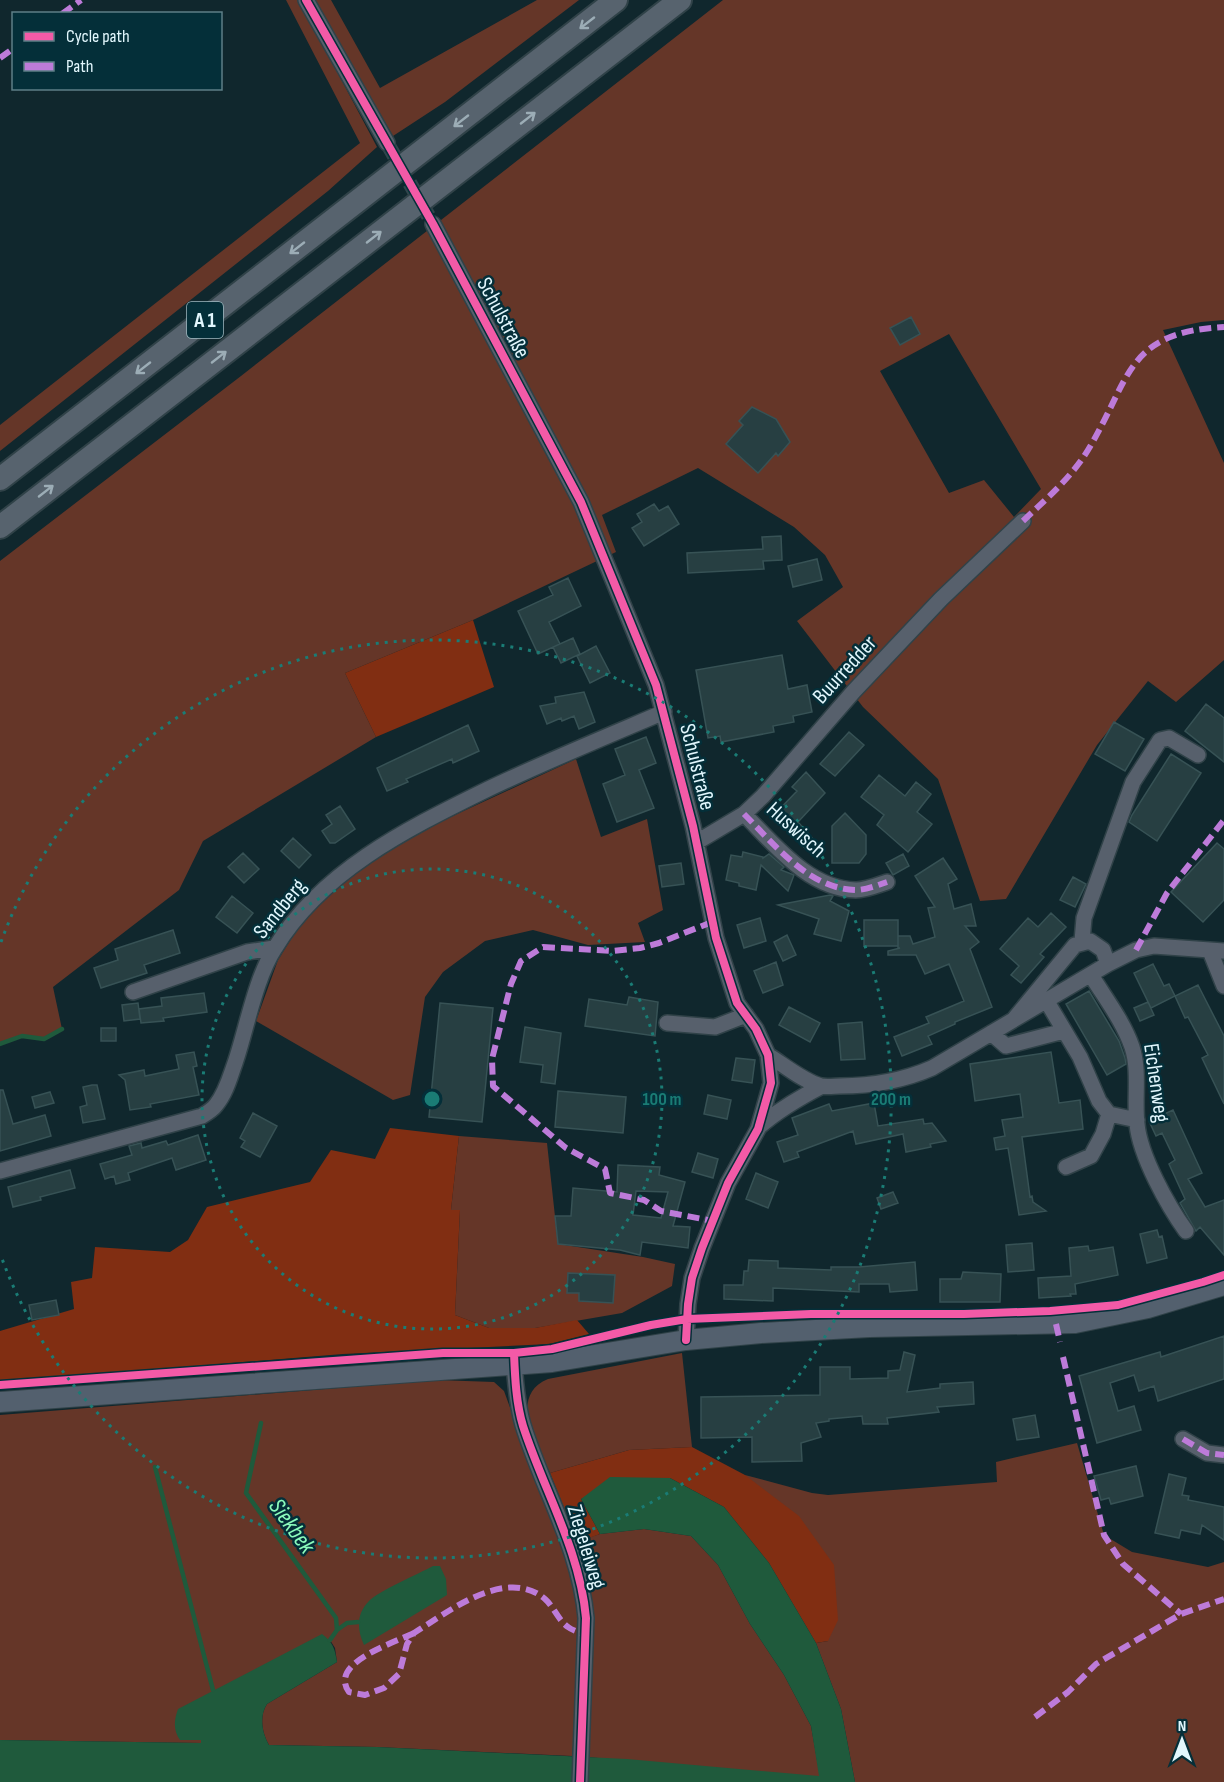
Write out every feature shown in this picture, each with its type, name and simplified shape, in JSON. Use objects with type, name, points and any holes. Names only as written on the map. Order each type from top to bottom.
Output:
[{"type":"highway","name":"A 1","points":[[0,479],[616,0]]},
{"type":"highway","name":"A 1","points":[[0,527],[680,0]]},
{"type":"main road","points":[[0,1402],[552,1362],[686,1340],[761,1333],[858,1328],[1075,1323],[1148,1308],[1224,1285]]},
{"type":"street","points":[[306,0],[387,143]]},
{"type":"street","name":"Schulstraße","points":[[433,224],[580,502],[656,685],[697,842],[716,938],[737,1003],[756,1029],[768,1055],[771,1083],[758,1129],[728,1183],[692,1278],[686,1340]]},
{"type":"street","name":"Buurredder","points":[[697,842],[744,814],[764,796],[878,666],[941,599],[1023,521]]},
{"type":"street","name":"Sandberg","points":[[0,1171],[202,1116],[216,1106],[229,1080],[265,966],[274,948],[317,896],[367,855],[402,832],[536,766],[664,712]]},
{"type":"street","points":[[1082,941],[1084,918],[1133,782],[1160,740],[1169,738],[1198,755]]},
{"type":"street","name":"Huswisch","points":[[744,814],[787,858],[818,880],[834,887],[858,890],[887,882]]},
{"type":"street","points":[[1015,1018],[1076,945],[1082,941],[1090,941],[1103,950],[1108,964]]},
{"type":"street","points":[[768,1055],[799,1075],[822,1086],[861,1086],[888,1083],[911,1077],[932,1068],[1108,964],[1136,950],[1154,946],[1217,951],[1224,986]]},
{"type":"street","points":[[133,992],[247,952],[274,948]]},
{"type":"street","name":"Eichenweg","points":[[1091,975],[1119,1020],[1132,1048],[1136,1074],[1137,1126],[1147,1157],[1171,1210],[1186,1231]]},
{"type":"street","points":[[1046,1000],[1080,1058],[1099,1101],[1109,1114],[1137,1120]]},
{"type":"street","points":[[667,1023],[715,1027],[746,1015]]},
{"type":"street","points":[[991,1033],[1006,1046],[1064,1031]]},
{"type":"street","points":[[758,1129],[787,1105],[822,1086]]},
{"type":"street","points":[[1066,1167],[1092,1156],[1103,1134],[1109,1114]]},
{"type":"street","name":"Ziegeleiweg","points":[[514,1365],[523,1425],[581,1581],[586,1618],[580,1782]]},
{"type":"street","points":[[1183,1439],[1207,1453],[1224,1455]]},
{"type":"shaded area","points":[[286,0],[299,0],[377,147],[328,191],[0,451],[0,425],[360,143]]},
{"type":"shaded area","points":[[314,0],[331,0],[380,88],[537,0],[579,0],[445,102],[393,136]]},
{"type":"shaded area","points":[[723,0],[1224,0],[1224,320],[1163,330],[1224,463],[1224,660],[1176,702],[1148,681],[1097,745],[1006,899],[980,901],[938,779],[863,707],[797,621],[843,587],[825,555],[794,527],[698,468],[602,515],[616,552],[473,620],[345,673],[376,737],[203,841],[179,890],[53,987],[62,1029],[44,1039],[22,1036],[0,1044],[0,561]],"holes":[[[949,334],[1041,489],[1014,517],[984,480],[949,493],[880,371]]]},
{"type":"shaded area","points":[[473,620],[494,687],[376,737],[345,673]]},
{"type":"shaded area","points":[[576,759],[601,837],[647,819],[663,910],[638,923],[645,942],[588,945],[533,930],[485,941],[443,972],[425,997],[410,1095],[393,1100],[256,1021],[278,960],[304,918],[346,877],[390,845]]},
{"type":"shaded area","points":[[390,1128],[459,1136],[451,1210],[460,1210],[455,1315],[489,1328],[535,1328],[577,1320],[589,1334],[549,1344],[343,1354],[0,1382],[0,1331],[74,1309],[71,1282],[92,1278],[95,1247],[170,1252],[188,1240],[207,1207],[310,1182],[331,1150],[375,1159]]},
{"type":"shaded area","points":[[459,1136],[547,1143],[558,1244],[675,1264],[672,1286],[622,1313],[535,1328],[489,1328],[455,1315],[460,1211],[451,1210]]},
{"type":"shaded area","points":[[682,1353],[692,1447],[629,1450],[550,1473],[529,1422],[527,1409],[529,1397],[536,1387],[548,1379]]},
{"type":"shaded area","points":[[437,1380],[494,1382],[504,1391],[541,1493],[556,1488],[578,1541],[600,1534],[644,1529],[691,1536],[718,1565],[750,1624],[784,1675],[811,1726],[820,1777],[587,1757],[587,1724],[575,1725],[572,1756],[377,1747],[269,1745],[262,1724],[267,1704],[337,1662],[335,1648],[330,1640],[201,1740],[201,1743],[0,1740],[0,1415]]},
{"type":"shaded area","points":[[1077,1443],[1104,1535],[1132,1552],[1208,1567],[1224,1562],[1224,1782],[855,1782],[841,1709],[816,1643],[828,1641],[745,1475],[812,1493],[828,1495],[997,1482],[996,1462]]},
{"type":"shaded area","points":[[692,1447],[745,1475],[799,1516],[834,1565],[838,1620],[828,1641],[816,1643],[769,1563],[724,1507],[670,1478],[581,1499],[600,1534],[578,1542],[550,1473],[629,1450]]},
{"type":"shaded area","points":[[610,1477],[670,1478],[724,1507],[769,1563],[816,1643],[841,1709],[855,1782],[0,1782],[0,1740],[201,1743],[201,1740],[180,1740],[175,1725],[178,1709],[322,1634],[333,1646],[337,1662],[267,1704],[262,1724],[269,1745],[377,1747],[627,1759],[819,1776],[811,1726],[784,1675],[750,1624],[718,1565],[691,1536],[644,1529],[600,1534],[581,1499]]},
{"type":"shaded area","points":[[433,1566],[440,1566],[446,1579],[447,1595],[364,1645],[359,1622],[362,1611],[369,1601],[389,1588]]},
{"type":"building","points":[[911,317],[920,334],[900,345],[890,328]]},
{"type":"building","points":[[752,407],[776,419],[790,442],[778,456],[776,453],[758,473],[726,444],[743,425],[739,421]]},
{"type":"building","points":[[654,504],[659,511],[668,506],[679,524],[644,546],[632,528],[642,522],[637,514]]},
{"type":"building","points":[[781,536],[782,560],[763,561],[764,569],[688,573],[687,553],[763,549],[762,537]]},
{"type":"building","points":[[817,559],[822,580],[793,587],[788,566]]},
{"type":"building","points":[[568,578],[581,606],[549,622],[560,644],[538,654],[518,611],[553,595],[549,587]]},
{"type":"building","points":[[573,638],[580,654],[561,663],[553,647]]},
{"type":"building","points":[[596,646],[610,673],[590,683],[577,656]]},
{"type":"building","points":[[782,655],[788,689],[807,685],[812,712],[793,716],[794,722],[773,726],[774,732],[721,742],[720,736],[708,738],[696,670]]},
{"type":"building","points":[[584,692],[595,722],[579,729],[574,716],[547,724],[540,706],[556,703],[555,697]]},
{"type":"building","points":[[1206,704],[1224,718],[1224,762],[1185,731]]},
{"type":"building","points":[[1114,722],[1144,739],[1125,771],[1095,754]]},
{"type":"building","points":[[468,725],[479,751],[453,763],[452,759],[406,779],[408,782],[387,791],[377,768]]},
{"type":"building","points":[[849,732],[864,745],[835,776],[820,764]]},
{"type":"building","points":[[646,737],[656,763],[639,770],[654,808],[617,822],[603,784],[625,775],[615,749]]},
{"type":"building","points":[[1171,754],[1201,773],[1157,841],[1129,822]]},
{"type":"building","points":[[806,772],[825,793],[798,822],[814,840],[805,848],[772,817],[797,791],[792,787]]},
{"type":"building","points":[[879,775],[905,796],[916,782],[931,794],[917,812],[932,824],[908,852],[877,825],[884,815],[861,797]]},
{"type":"building","points":[[340,806],[355,829],[335,843],[330,843],[322,831],[332,824],[326,815]]},
{"type":"building","points":[[845,813],[866,835],[866,854],[859,863],[832,863],[832,826]]},
{"type":"building","points":[[293,838],[311,855],[299,868],[281,851]]},
{"type":"building","points":[[1217,843],[1224,849],[1224,900],[1203,922],[1171,892]]},
{"type":"building","points":[[743,852],[763,858],[769,854],[784,867],[781,870],[794,875],[788,891],[761,865],[756,890],[726,880],[731,855],[742,857]]},
{"type":"building","points":[[243,853],[259,869],[244,883],[228,867]]},
{"type":"building","points":[[903,854],[909,866],[893,875],[886,863]]},
{"type":"building","points":[[943,858],[957,879],[948,884],[954,909],[971,904],[976,926],[965,926],[979,942],[970,949],[992,1007],[928,1036],[932,1044],[902,1056],[894,1037],[929,1023],[926,1017],[964,1001],[949,964],[925,974],[916,955],[888,955],[888,951],[900,948],[898,948],[898,936],[910,936],[913,944],[935,937],[928,908],[935,907],[915,876]]},
{"type":"building","points":[[681,863],[684,884],[662,887],[659,866]]},
{"type":"building","points":[[1073,877],[1086,884],[1075,907],[1060,900]]},
{"type":"building","points":[[232,896],[253,913],[237,933],[216,917]]},
{"type":"building","points":[[833,896],[830,901],[849,911],[841,941],[814,934],[819,919],[778,905]]},
{"type":"building","points":[[1051,913],[1066,927],[1040,954],[1044,957],[1021,983],[1011,975],[1019,966],[1000,949],[1028,918],[1038,927]]},
{"type":"building","points":[[760,918],[766,941],[744,948],[737,925]]},
{"type":"building","points":[[864,920],[898,920],[898,946],[864,946]]},
{"type":"building","points":[[173,930],[180,953],[144,965],[147,973],[101,988],[94,968],[118,960],[115,949]]},
{"type":"building","points":[[787,935],[796,955],[783,961],[774,942]]},
{"type":"building","points":[[776,962],[783,985],[763,993],[754,971]]},
{"type":"building","points":[[1153,964],[1164,986],[1169,984],[1175,996],[1151,1008],[1134,973]]},
{"type":"building","points":[[1198,985],[1224,1036],[1224,1104],[1202,1058],[1208,1055],[1188,1017],[1185,1018],[1175,996]]},
{"type":"building","points":[[1089,991],[1119,1041],[1125,1058],[1126,1064],[1107,1075],[1066,1004]]},
{"type":"building","points":[[204,993],[207,1012],[163,1018],[164,1021],[141,1023],[139,1009],[162,1006],[161,998]]},
{"type":"building","points":[[629,997],[658,1002],[655,1036],[585,1026],[589,999],[627,1005]]},
{"type":"building","points":[[1148,1002],[1154,1015],[1140,1021],[1134,1008]]},
{"type":"building","points":[[138,1003],[140,1019],[124,1021],[122,1005]]},
{"type":"building","points":[[440,1003],[493,1008],[482,1122],[429,1117]]},
{"type":"building","points":[[789,1007],[820,1023],[810,1042],[779,1025]]},
{"type":"building","points":[[862,1022],[865,1059],[841,1060],[838,1024]]},
{"type":"building","points":[[525,1027],[561,1033],[555,1084],[541,1082],[543,1065],[520,1062]]},
{"type":"building","points":[[101,1028],[116,1028],[116,1041],[101,1041]]},
{"type":"building","points":[[194,1052],[197,1066],[193,1067],[199,1095],[130,1110],[125,1080],[119,1075],[144,1070],[145,1076],[179,1069],[176,1055]]},
{"type":"building","points":[[1051,1052],[1059,1103],[1080,1100],[1083,1129],[1022,1137],[1030,1197],[1032,1196],[1033,1202],[1046,1211],[1019,1215],[1008,1148],[996,1150],[994,1138],[1005,1136],[1002,1120],[1023,1117],[1020,1094],[975,1101],[970,1064]]},
{"type":"building","points":[[736,1058],[755,1060],[752,1083],[732,1080]]},
{"type":"building","points":[[97,1085],[105,1119],[83,1123],[80,1107],[87,1105],[83,1087]]},
{"type":"building","points":[[0,1090],[3,1090],[13,1124],[45,1115],[51,1136],[0,1151]]},
{"type":"building","points":[[558,1091],[626,1097],[623,1133],[555,1127]]},
{"type":"building","points":[[50,1092],[54,1103],[35,1108],[32,1097]]},
{"type":"building","points":[[708,1095],[731,1100],[727,1119],[704,1114]]},
{"type":"building","points":[[874,1103],[878,1126],[923,1119],[924,1124],[932,1123],[946,1141],[930,1144],[931,1147],[906,1152],[903,1134],[856,1144],[853,1131],[797,1152],[799,1157],[784,1162],[777,1142],[798,1135],[792,1118],[829,1104],[832,1111]]},
{"type":"building","points":[[1173,1110],[1202,1173],[1188,1179],[1205,1207],[1224,1200],[1224,1255],[1200,1227],[1196,1231],[1180,1203],[1185,1199],[1169,1164],[1175,1160],[1162,1133],[1156,1136],[1149,1121]]},
{"type":"building","points":[[253,1113],[277,1126],[260,1157],[241,1147],[245,1141],[240,1138]]},
{"type":"building","points":[[198,1135],[206,1160],[176,1170],[172,1158],[128,1173],[130,1180],[116,1184],[114,1176],[105,1179],[100,1164],[132,1155],[129,1146],[141,1143],[142,1148],[166,1141],[168,1145]]},
{"type":"building","points":[[698,1153],[718,1159],[713,1178],[692,1172]]},
{"type":"building","points":[[618,1165],[660,1167],[659,1175],[685,1182],[673,1226],[690,1227],[688,1248],[642,1242],[640,1255],[620,1250],[558,1244],[555,1216],[571,1216],[573,1188],[617,1192]],"holes":[[[636,1191],[668,1192],[661,1218],[633,1215]]]},
{"type":"building","points":[[70,1170],[75,1188],[13,1207],[8,1187]]},
{"type":"building","points":[[756,1173],[778,1182],[768,1208],[746,1199]]},
{"type":"building","points":[[893,1192],[898,1203],[881,1209],[877,1198]]},
{"type":"building","points":[[1157,1230],[1159,1237],[1162,1236],[1167,1258],[1147,1263],[1140,1234]]},
{"type":"building","points":[[1032,1243],[1034,1270],[1008,1272],[1006,1245]]},
{"type":"building","points":[[1088,1246],[1089,1251],[1113,1247],[1118,1275],[1075,1284],[1076,1294],[1070,1294],[1071,1296],[1039,1298],[1038,1278],[1071,1276],[1069,1248]]},
{"type":"building","points":[[749,1260],[778,1261],[778,1268],[831,1270],[831,1267],[915,1262],[917,1290],[890,1292],[889,1284],[859,1284],[859,1292],[773,1288],[773,1301],[724,1299],[724,1285],[743,1285],[744,1271],[748,1271]]},
{"type":"building","points":[[963,1272],[1001,1274],[1000,1302],[940,1302],[940,1279],[961,1279]]},
{"type":"building","points":[[568,1273],[615,1275],[613,1303],[579,1301],[579,1293],[567,1293]]},
{"type":"building","points":[[56,1300],[59,1315],[32,1320],[29,1305]]},
{"type":"building","points":[[1224,1336],[1224,1379],[1158,1401],[1154,1386],[1139,1391],[1134,1375],[1110,1383],[1118,1411],[1134,1406],[1141,1430],[1097,1443],[1079,1376],[1160,1352],[1161,1357]]},
{"type":"building","points":[[904,1352],[915,1355],[907,1392],[940,1388],[940,1384],[973,1382],[974,1404],[937,1407],[939,1412],[887,1418],[888,1424],[863,1424],[862,1416],[829,1419],[829,1421],[816,1423],[821,1437],[801,1443],[802,1461],[752,1462],[752,1437],[701,1438],[701,1397],[820,1395],[820,1367],[850,1367],[850,1379],[888,1378],[888,1371],[900,1370]]},
{"type":"building","points":[[1035,1415],[1039,1437],[1017,1440],[1013,1419]]},
{"type":"building","points":[[1136,1466],[1143,1496],[1111,1504],[1109,1498],[1101,1500],[1094,1476]]},
{"type":"building","points":[[1169,1474],[1186,1478],[1182,1495],[1189,1496],[1188,1500],[1224,1507],[1224,1540],[1202,1525],[1200,1534],[1181,1530],[1179,1538],[1155,1533]]},
{"type":"waterway","name":"Siekbek","points":[[0,1044],[22,1036],[44,1039],[62,1029]]},
{"type":"waterway","name":"Siekbek","points":[[261,1423],[246,1493],[336,1618],[337,1630],[330,1640]]},
{"type":"waterway","points":[[155,1467],[213,1690]]},
{"type":"waterway","points":[[337,1630],[347,1623],[358,1622]]},
{"type":"tunnel","points":[[387,143],[433,224]]},
{"type":"marked path","points":[[65,12],[81,0]]},
{"type":"marked path","points":[[0,58],[12,49]]},
{"type":"marked path","points":[[1023,521],[1074,470],[1088,450],[1124,381],[1149,349],[1167,338],[1191,331],[1224,327]]},
{"type":"marked path","points":[[744,814],[794,863],[823,882],[839,888],[856,890],[887,882]]},
{"type":"marked path","points":[[1136,950],[1167,893],[1224,820]]},
{"type":"marked path","points":[[712,922],[640,948],[613,951],[543,947],[521,961],[511,984],[492,1059],[493,1086],[566,1148],[605,1169],[610,1193],[644,1200],[661,1211],[713,1221]]},
{"type":"marked path","points":[[1056,1324],[1060,1342]]},
{"type":"marked path","points":[[1063,1357],[1104,1535],[1123,1564],[1181,1614]]},
{"type":"marked path","points":[[1183,1439],[1207,1453],[1224,1455]]},
{"type":"marked path","points":[[414,1633],[379,1648],[355,1663],[347,1672],[345,1682],[349,1692],[365,1695],[384,1688],[399,1674],[407,1644],[414,1633],[460,1604],[495,1590],[513,1587],[530,1590],[545,1599],[568,1627],[586,1635]]},
{"type":"marked path","points":[[1035,1717],[1068,1692],[1096,1664],[1181,1614],[1224,1599]]},
{"type":"cycle path","points":[[306,0],[433,224],[581,502],[656,685],[693,826],[716,938],[737,1003],[756,1029],[768,1055],[771,1083],[758,1129],[728,1183],[692,1278],[686,1340]]},
{"type":"cycle path","points":[[0,1385],[443,1353],[514,1353],[552,1349],[651,1325],[687,1319],[811,1314],[964,1314],[1050,1311],[1118,1305],[1224,1275]]},
{"type":"cycle path","points":[[514,1353],[517,1399],[523,1426],[577,1568],[586,1618],[580,1782]]}]
